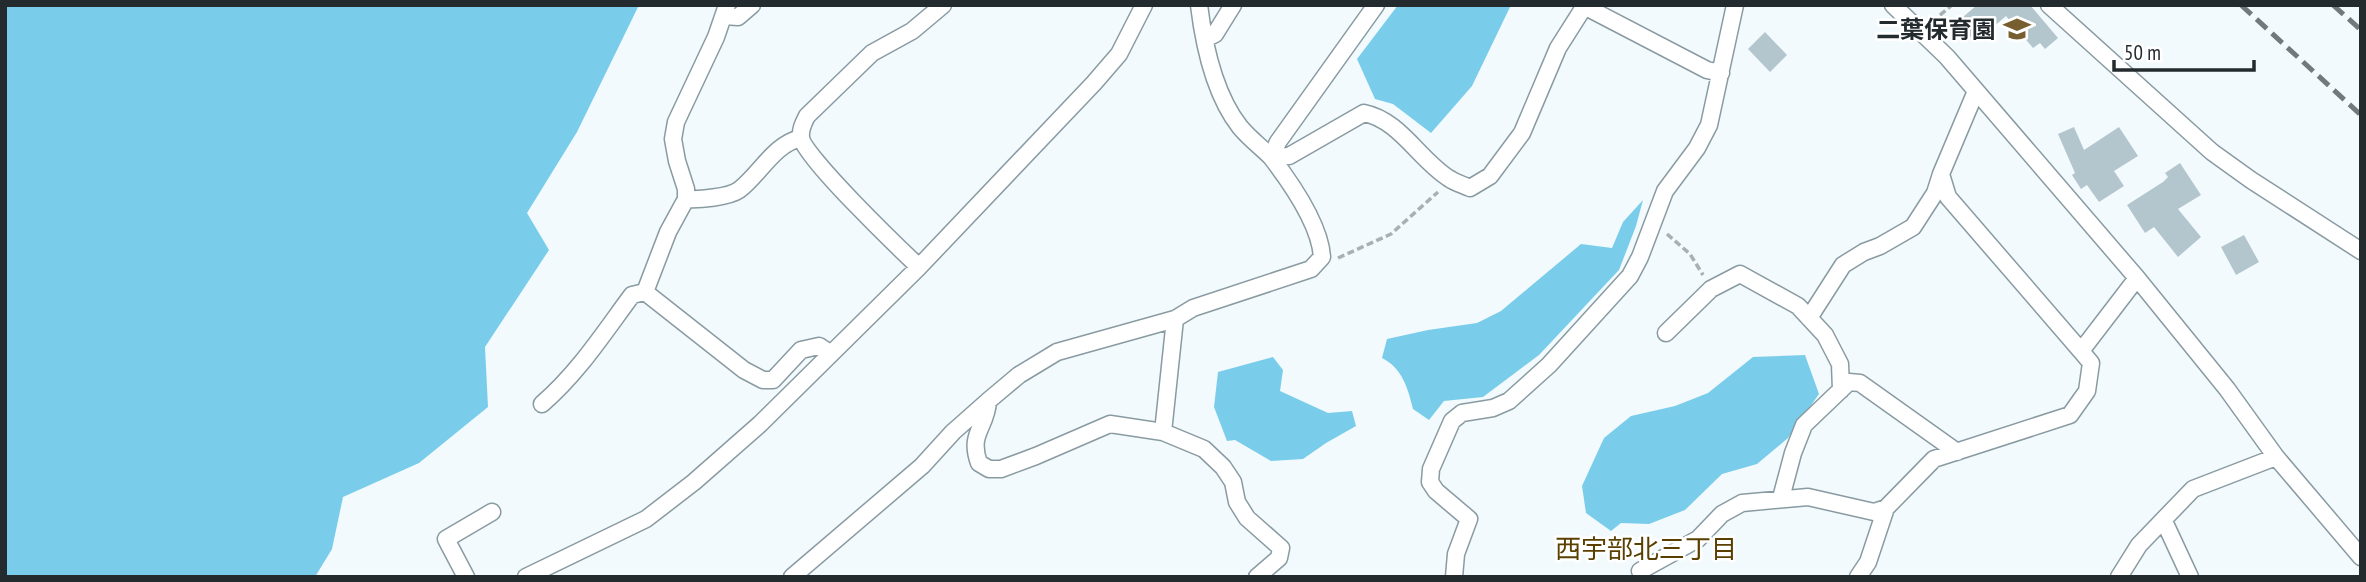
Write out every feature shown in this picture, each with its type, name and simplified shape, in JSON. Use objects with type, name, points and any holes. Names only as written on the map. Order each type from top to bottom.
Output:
[{"type":"street","points":[[645,292],[668,232],[686,199],[686,189],[673,139],[676,122],[726,11],[738,17],[752,5]]},
{"type":"street","points":[[919,267],[839,187],[806,149],[801,138],[803,122],[807,116],[843,79],[872,52],[912,31],[943,5]]},
{"type":"street","points":[[526,577],[646,519],[694,482],[760,424],[919,267],[1094,83],[1119,54],[1144,5]]},
{"type":"street","points":[[792,577],[922,466],[953,432],[988,401],[1019,375],[1057,352],[1175,319],[1193,308],[1311,269],[1322,257],[1321,243],[1291,182],[1228,110],[1217,85],[1199,5]]},
{"type":"street","points":[[1205,39],[1215,34],[1233,5]]},
{"type":"street","points":[[1271,157],[1278,142],[1376,5]]},
{"type":"street","points":[[1454,577],[1455,554],[1469,519],[1436,491],[1430,482],[1431,468],[1452,421],[1462,413],[1493,408],[1508,401],[1549,365],[1630,276],[1665,191],[1697,148],[1709,125],[1735,5]]},
{"type":"street","points":[[1893,5],[1976,91],[2137,278],[2227,389],[2276,457],[2361,557]]},
{"type":"street","points":[[2049,5],[2211,152],[2361,251]]},
{"type":"street","points":[[1271,157],[1289,156],[1364,113],[1373,115],[1390,127],[1449,178],[1470,188],[1490,176],[1522,133],[1558,48],[1583,6],[1707,70],[1721,73]]},
{"type":"street","points":[[1809,318],[1843,265],[1913,227],[1935,192],[1976,91]]},
{"type":"street","points":[[686,199],[698,200],[737,191],[788,141],[801,138]]},
{"type":"street","points":[[1858,577],[1868,562],[1886,508],[1934,459],[2070,415],[2087,391],[2091,363],[1948,197],[1941,174]]},
{"type":"street","points":[[1666,332],[1711,289],[1740,274],[1798,306],[1825,335],[1840,364],[1841,390]]},
{"type":"street","points":[[2081,351],[2137,278]]},
{"type":"street","points":[[645,292],[744,370],[763,380],[773,380],[801,350],[819,346],[831,354]]},
{"type":"street","points":[[542,404],[578,369],[632,295],[645,292]]},
{"type":"street","points":[[1163,432],[1175,319]]},
{"type":"street","points":[[1781,498],[1804,425],[1849,382],[1860,383],[1957,452]]},
{"type":"street","points":[[988,401],[988,409],[975,437],[979,463],[989,470],[1001,469],[1036,456],[1110,424],[1163,432],[1203,449],[1223,467],[1233,482],[1237,502],[1247,518],[1281,548],[1279,558],[1257,577]]},
{"type":"street","points":[[2119,577],[2140,545],[2193,489],[2276,457]]},
{"type":"street","points":[[1640,571],[1698,539],[1722,514],[1742,503],[1808,497],[1874,512],[1886,508]]},
{"type":"street","points":[[466,577],[446,539],[492,512]]},
{"type":"street","points":[[2164,521],[2190,577]]},
{"type":"path","points":[[1921,31],[1952,5]]},
{"type":"path","points":[[1322,257],[1336,258],[1391,234],[1417,212],[1449,178]]},
{"type":"path","points":[[1651,227],[1668,235],[1690,254],[1711,289]]},
{"type":"shaded area","points":[[5,5],[639,5],[577,132],[527,213],[549,250],[485,347],[488,407],[419,463],[343,497],[332,549],[315,577],[5,577]]},
{"type":"shaded area","points":[[1398,5],[1511,5],[1472,86],[1431,133],[1393,104],[1375,99],[1357,59]]},
{"type":"shaded area","points":[[1643,200],[1619,270],[1539,355],[1483,397],[1444,401],[1429,420],[1413,409],[1399,373],[1382,358],[1387,339],[1477,323],[1501,311],[1581,244],[1612,248],[1623,222]]},
{"type":"shaded area","points":[[1805,355],[1819,394],[1788,438],[1757,464],[1722,474],[1685,510],[1649,524],[1621,523],[1611,531],[1586,513],[1582,486],[1604,438],[1631,416],[1675,406],[1708,393],[1753,357]]},
{"type":"shaded area","points":[[1273,357],[1283,370],[1280,391],[1328,413],[1352,411],[1356,426],[1303,459],[1271,461],[1235,440],[1227,441],[1214,407],[1218,372]]},
{"type":"building","points":[[1977,5],[2030,5],[2058,38],[2045,49],[2040,43],[2033,48],[2006,16],[1992,28],[1987,23],[1969,38],[1956,23]]},
{"type":"building","points":[[1765,32],[1787,55],[1770,72],[1748,49]]},
{"type":"building","points":[[2074,127],[2084,150],[2119,127],[2138,156],[2114,171],[2124,186],[2099,202],[2087,185],[2081,189],[2072,175],[2075,173],[2058,134]]},
{"type":"building","points":[[2180,163],[2201,195],[2178,209],[2201,237],[2178,257],[2154,227],[2145,233],[2127,205],[2163,182],[2168,177],[2165,173]]},
{"type":"building","points":[[2244,235],[2259,262],[2236,275],[2221,247]]},
{"type":"railway","points":[[2241,5],[2361,115]]},
{"type":"railway","points":[[2333,5],[2361,30]]},
{"type":"place","name":"二葉保育園","points":[[2017,29]]},
{"type":"district","name":"西宇部北三丁目","points":[[1646,548]]}]
